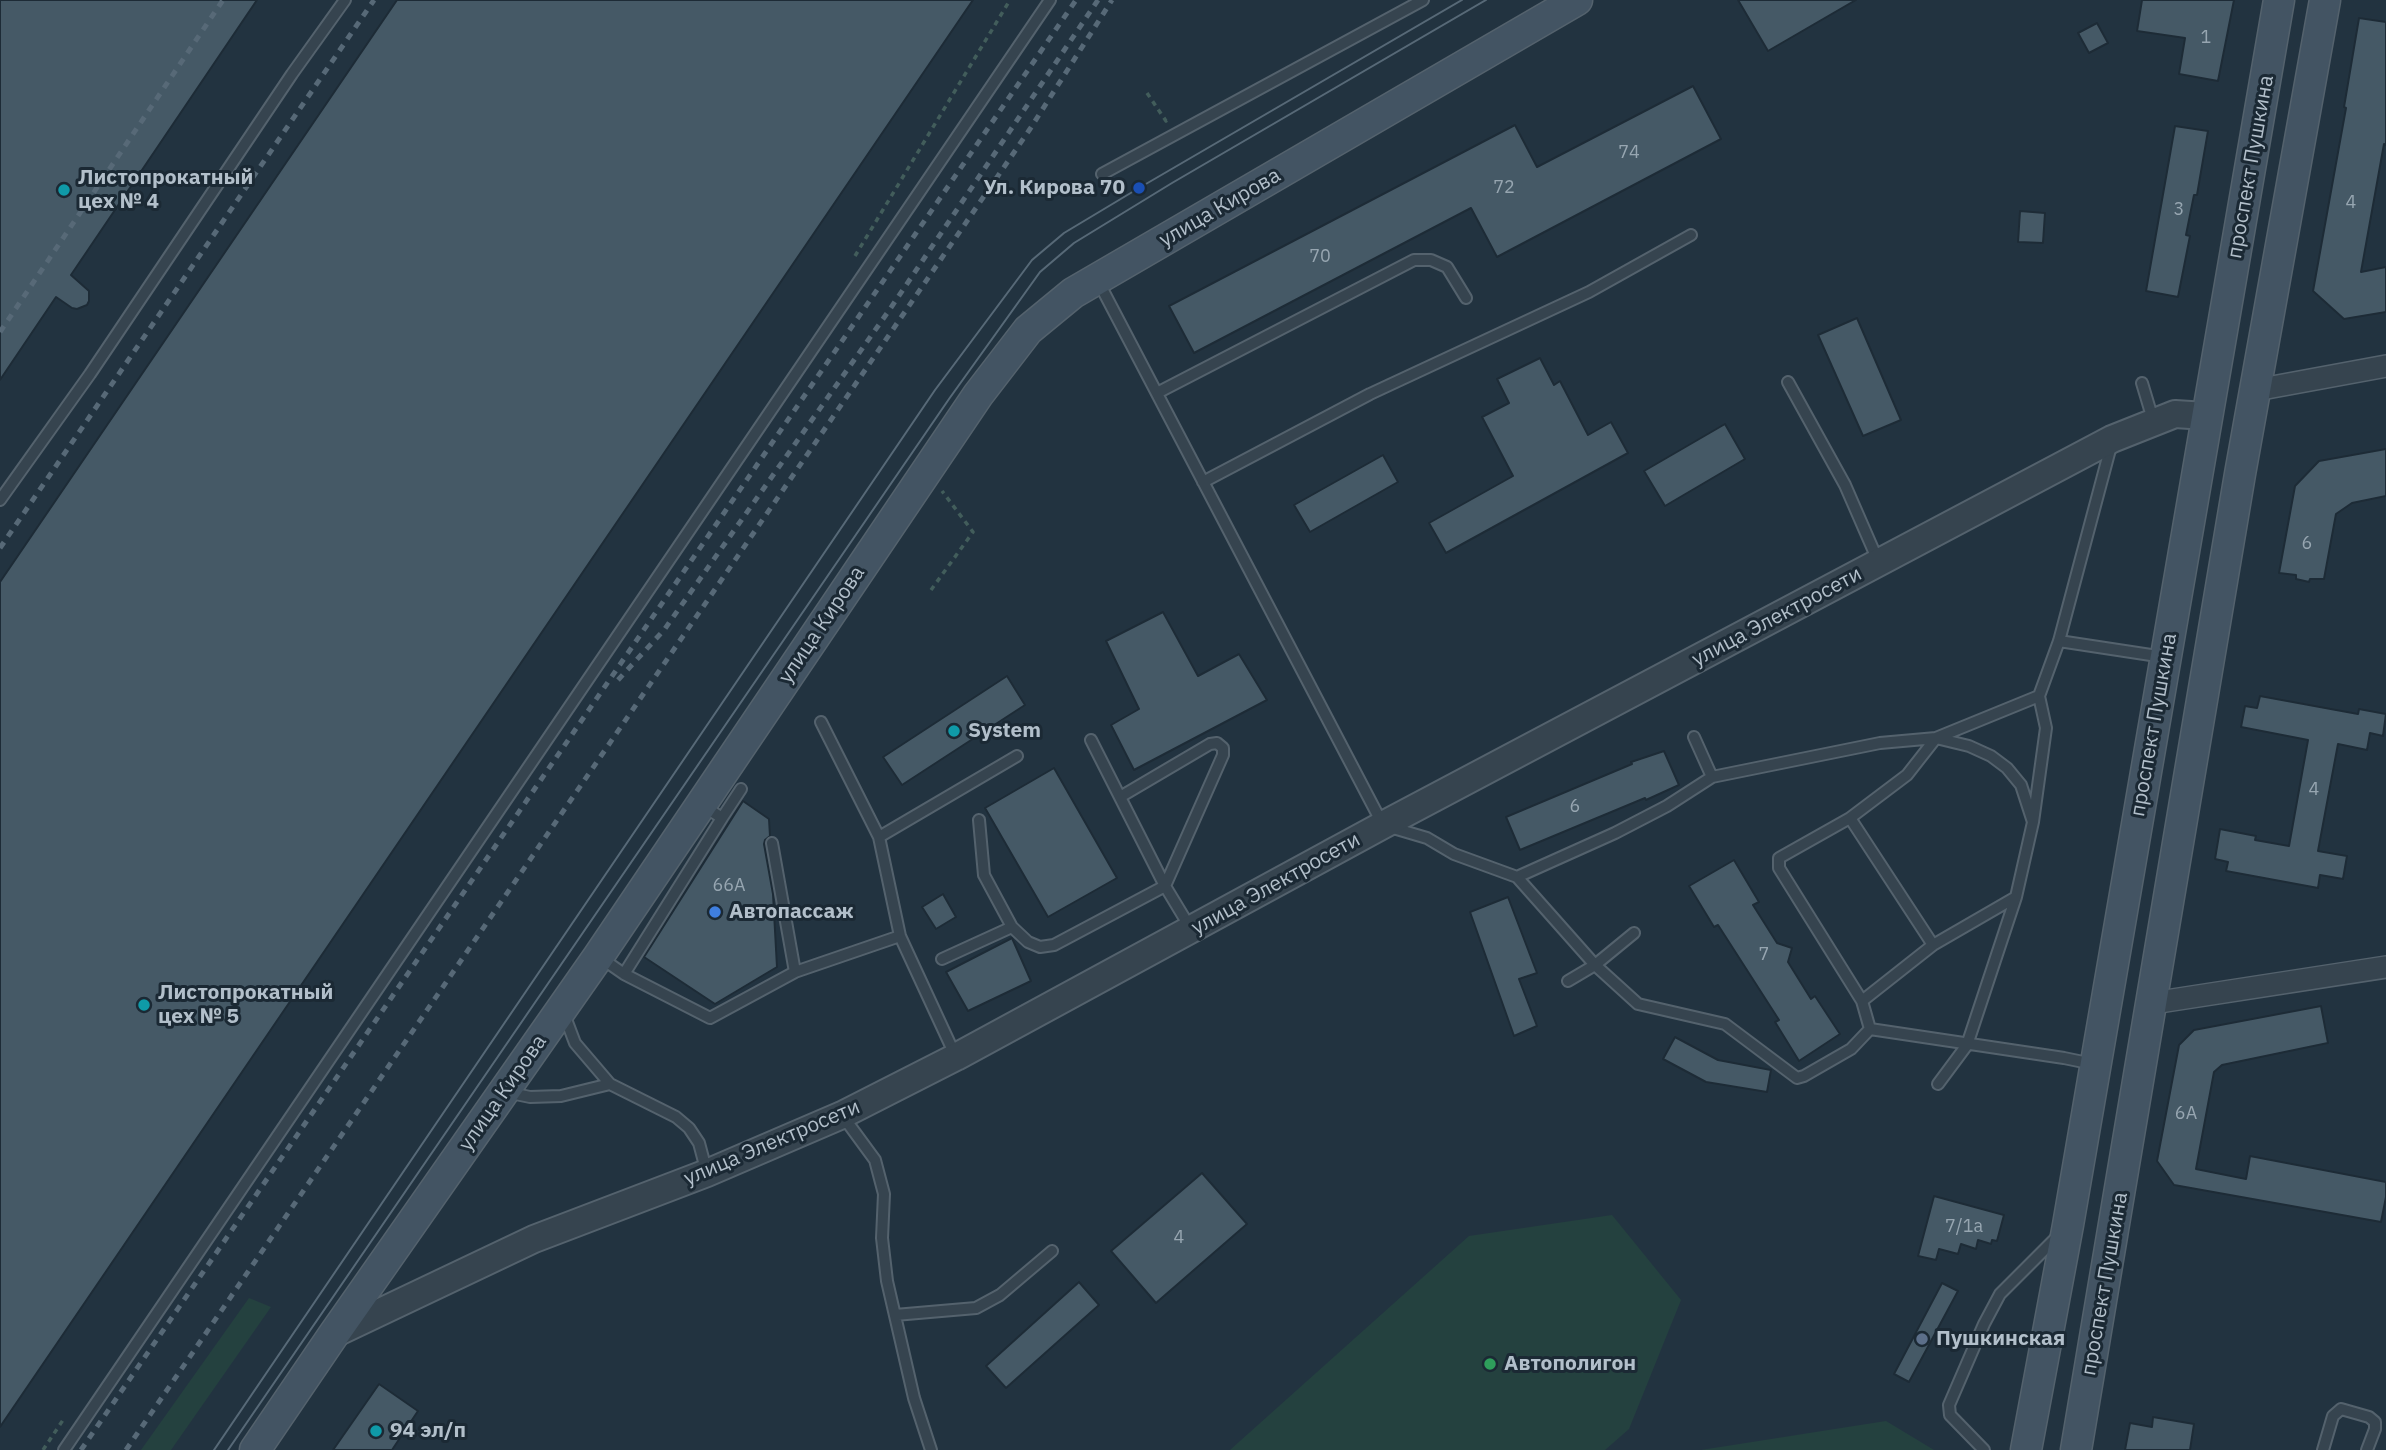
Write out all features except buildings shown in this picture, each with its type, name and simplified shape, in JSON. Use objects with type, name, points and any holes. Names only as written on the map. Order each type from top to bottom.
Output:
[{"type":"main road","name":"улица Кирова","points":[[255,1450],[598,957],[711,811],[1000,364],[1028,330],[1053,308],[1097,279],[1577,0]]},
{"type":"main road","name":"проспект Пушкина","points":[[2026,1450],[2167,658],[2206,416],[2279,0]]},
{"type":"main road","name":"проспект Пушкина","points":[[2076,1450],[2325,0]]},
{"type":"street","points":[[2256,390],[2386,366]]},
{"type":"street","name":"улица Электросети","points":[[334,1334],[534,1240],[707,1173],[842,1115],[1195,933],[1383,825],[2112,439],[2175,414],[2206,416]]},
{"type":"street","points":[[2153,1003],[2386,967]]},
{"type":"lane","points":[[0,500],[90,374],[292,74],[345,0]]},
{"type":"lane","points":[[64,1450],[1050,0]]},
{"type":"lane","points":[[1102,174],[1423,0]]},
{"type":"lane","points":[[1203,482],[1370,394],[1589,292],[1691,235]]},
{"type":"lane","points":[[1157,393],[1414,260],[1431,260],[1447,267],[1466,298]]},
{"type":"lane","points":[[1097,279],[1383,825],[1427,838],[1454,853],[1517,877],[1595,965],[1638,1004],[1725,1024],[1797,1078],[1851,1049],[1870,1030]]},
{"type":"lane","points":[[1788,382],[1845,485],[1879,563]]},
{"type":"lane","points":[[2142,383],[2154,423]]},
{"type":"lane","points":[[1938,1084],[1967,1045],[2016,897],[2034,822],[2046,728],[2039,696],[2059,641],[2112,439]]},
{"type":"lane","points":[[2059,641],[2167,658]]},
{"type":"lane","points":[[1517,877],[1667,806],[1712,777],[1880,743],[1936,738],[2039,696]]},
{"type":"lane","points":[[821,722],[879,837],[900,936],[956,1057]]},
{"type":"lane","points":[[1694,737],[1712,777]]},
{"type":"lane","points":[[1870,1030],[1862,1001],[1778,864],[1782,855],[1850,818],[1907,775],[1936,738]]},
{"type":"lane","points":[[1936,738],[1969,746],[1991,756],[2007,768],[2021,785],[2034,822]]},
{"type":"lane","points":[[1091,740],[1165,886],[1195,933]]},
{"type":"lane","points":[[979,820],[984,875],[1012,927],[1028,942],[1040,947],[1054,945],[1165,886],[1223,755],[1223,748],[1217,743],[1210,744],[1120,797]]},
{"type":"lane","points":[[879,837],[1017,756]]},
{"type":"lane","points":[[624,974],[711,811],[741,789]]},
{"type":"lane","points":[[1850,818],[1933,945]]},
{"type":"lane","points":[[772,843],[794,972]]},
{"type":"lane","points":[[1862,1001],[1933,945],[2016,897]]},
{"type":"lane","points":[[942,959],[1012,927]]},
{"type":"lane","points":[[1568,981],[1595,965],[1634,933]]},
{"type":"lane","points":[[598,957],[624,974],[710,1018],[794,972],[900,936]]},
{"type":"lane","points":[[562,1009],[575,1044],[610,1084],[676,1118],[689,1129],[699,1143],[707,1173]]},
{"type":"lane","points":[[1870,1030],[2064,1058],[2094,1065]]},
{"type":"lane","points":[[504,1091],[530,1097],[561,1096],[610,1084]]},
{"type":"lane","points":[[842,1115],[875,1160],[884,1194],[882,1238],[887,1281],[914,1398],[930,1450]]},
{"type":"lane","points":[[1984,1450],[1950,1415],[1948,1405],[2000,1294],[2068,1225]]},
{"type":"lane","points":[[895,1315],[975,1308],[1000,1295],[1052,1251]]},
{"type":"lane","points":[[2323,1450],[2333,1416],[2341,1409],[2369,1417],[2375,1422],[2367,1450]]},
{"type":"path","points":[[849,265],[1010,0]]},
{"type":"path","points":[[931,590],[973,532],[938,487]]},
{"type":"path","points":[[43,1450],[66,1416]]},
{"type":"green space","name":"Автополигон","points":[[1612,1215],[1681,1300],[1629,1429],[1605,1450],[1230,1450],[1469,1236]]},
{"type":"green space","points":[[249,1298],[271,1307],[171,1450],[141,1450]]},
{"type":"green space","points":[[1886,1421],[1934,1450],[1701,1450]]},
{"type":"tram line","points":[[214,1450],[935,390],[1032,260],[1064,233],[1462,0]]},
{"type":"tram line","points":[[228,1450],[949,399],[1040,272],[1074,243],[1172,183],[1486,0]]},
{"type":"railway","points":[[0,332],[223,0]]},
{"type":"railway","points":[[0,548],[374,0]]},
{"type":"railway","points":[[81,1450],[1076,0]]},
{"type":"railway","points":[[618,680],[664,630],[890,309],[1098,0]]},
{"type":"railway","points":[[126,1450],[1030,129],[1112,0]]},
{"type":"place","name":"Ул. Кирова 70","points":[[1139,188]]},
{"type":"place","name":"Листопрокатный цех № 4","points":[[64,190]]},
{"type":"place","name":"System","points":[[954,731]]},
{"type":"place","name":"Автопассаж","points":[[715,912]]},
{"type":"place","name":"Листопрокатный цех № 5","points":[[144,1005]]},
{"type":"place","name":"Пушкинская","points":[[1922,1339]]},
{"type":"place","name":"Автополигон","points":[[1490,1364]]},
{"type":"place","name":"94 эл/п","points":[[376,1431]]}]
